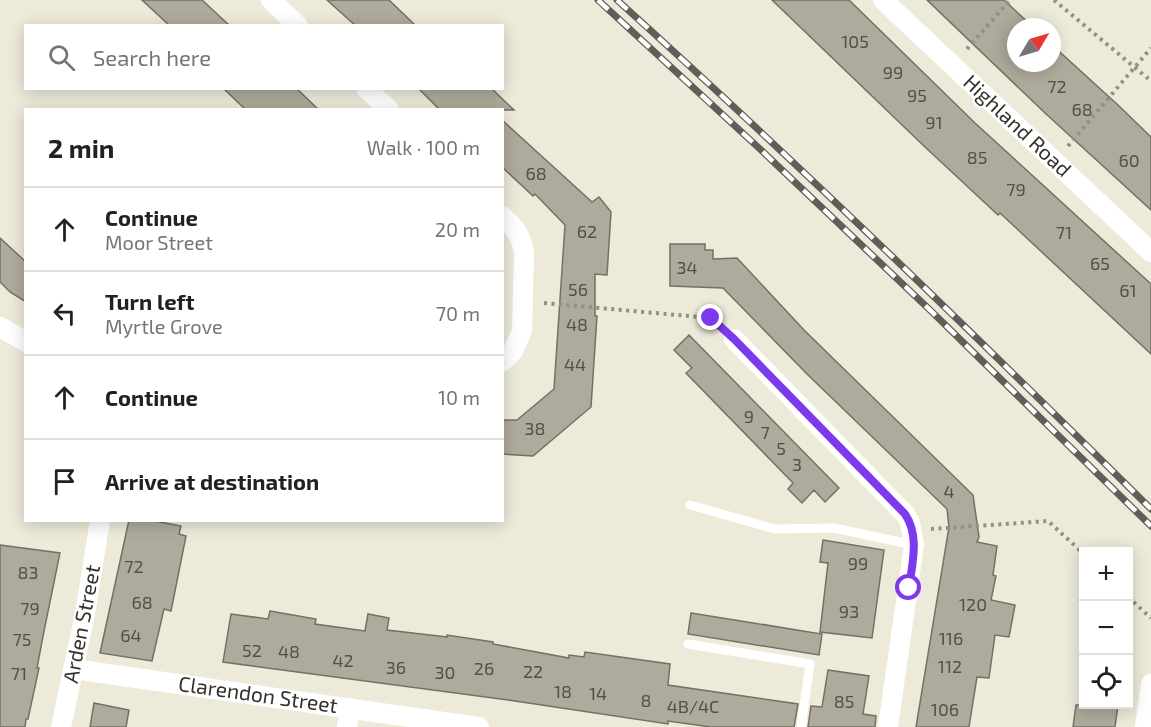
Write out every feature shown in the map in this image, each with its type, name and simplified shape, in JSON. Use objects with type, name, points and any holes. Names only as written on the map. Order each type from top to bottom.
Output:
[{"type":"street","points":[[271,0],[296,24]]},
{"type":"street","name":"Highland Road","points":[[884,0],[1151,252]]},
{"type":"street","points":[[368,90],[387,108]]},
{"type":"street","points":[[504,218],[511,224],[523,243],[522,331],[513,351],[504,360]]},
{"type":"street","points":[[0,327],[24,341]]},
{"type":"street","points":[[734,339],[905,514],[910,522],[913,538],[888,727]]},
{"type":"street","name":"Arden Street","points":[[61,727],[100,522]]},
{"type":"street","name":"Clarendon Street","points":[[73,669],[349,718],[479,727]]},
{"type":"street","points":[[1145,727],[1151,684]]},
{"type":"lane","points":[[690,505],[775,529],[834,528],[913,538]]},
{"type":"lane","points":[[687,644],[810,664],[801,727]]},
{"type":"path","points":[[953,65],[1010,0]]},
{"type":"path","points":[[1054,0],[1151,81]]},
{"type":"path","points":[[1054,162],[1151,48]]},
{"type":"path","points":[[523,301],[711,318],[734,339]]},
{"type":"path","points":[[913,538],[1048,520],[1079,550]]},
{"type":"path","points":[[1132,601],[1151,618]]},
{"type":"building","points":[[142,0],[202,0],[228,24],[168,24]]},
{"type":"building","points":[[327,0],[389,0],[414,24],[354,24]]},
{"type":"building","points":[[772,0],[849,0],[975,123],[1151,284],[1151,354],[1000,213],[998,215],[925,147]]},
{"type":"building","points":[[927,0],[1004,0],[1023,18],[1007,18],[1007,72],[1061,72],[1061,53],[1118,105],[1151,137],[1151,210]]},
{"type":"building","points":[[225,90],[298,90],[317,108],[244,108]]},
{"type":"building","points":[[420,90],[493,90],[514,110],[504,110],[504,108],[438,108]]},
{"type":"building","points":[[504,122],[592,202],[599,197],[611,212],[607,275],[595,274],[595,316],[597,316],[591,407],[533,456],[504,454],[504,420],[517,420],[554,389],[565,225],[535,194],[533,196],[504,169]]},
{"type":"building","points":[[0,238],[24,260],[24,301],[0,282]]},
{"type":"building","points":[[670,244],[705,244],[705,250],[713,250],[713,259],[737,258],[804,330],[973,495],[979,537],[977,542],[997,546],[993,575],[996,576],[991,600],[1015,605],[1009,637],[995,635],[989,678],[977,677],[969,727],[916,727],[949,527],[947,509],[807,374],[723,288],[670,286]]},
{"type":"building","points":[[689,335],[839,488],[825,502],[814,490],[802,503],[788,489],[793,483],[686,373],[692,368],[674,350]]},
{"type":"building","points":[[129,522],[160,522],[181,526],[179,534],[186,536],[171,611],[164,609],[152,661],[100,653]]},
{"type":"building","points":[[823,540],[884,550],[872,638],[820,632],[828,563],[820,562]]},
{"type":"building","points":[[0,545],[60,553],[37,668],[39,668],[25,727],[0,727]]},
{"type":"building","points":[[270,611],[316,619],[315,624],[365,631],[368,614],[389,618],[387,630],[493,642],[493,644],[569,658],[569,655],[584,657],[585,652],[670,664],[668,685],[798,704],[794,727],[711,727],[668,721],[668,724],[223,662],[231,614],[268,619]]},
{"type":"building","points":[[691,613],[822,634],[819,655],[688,634]]},
{"type":"building","points":[[828,670],[869,676],[863,714],[876,716],[875,727],[808,727],[811,706],[822,707]]},
{"type":"building","points":[[94,703],[129,710],[126,727],[90,727]]},
{"type":"building","points":[[1076,705],[1079,705],[1079,709],[1117,709],[1115,727],[1073,727]]},
{"type":"railway","points":[[598,0],[930,310],[1151,526]]},
{"type":"railway","points":[[617,0],[887,252],[1151,509]]},
{"type":"route","points":[[711,318],[905,514],[910,522],[914,545],[909,588]]}]
